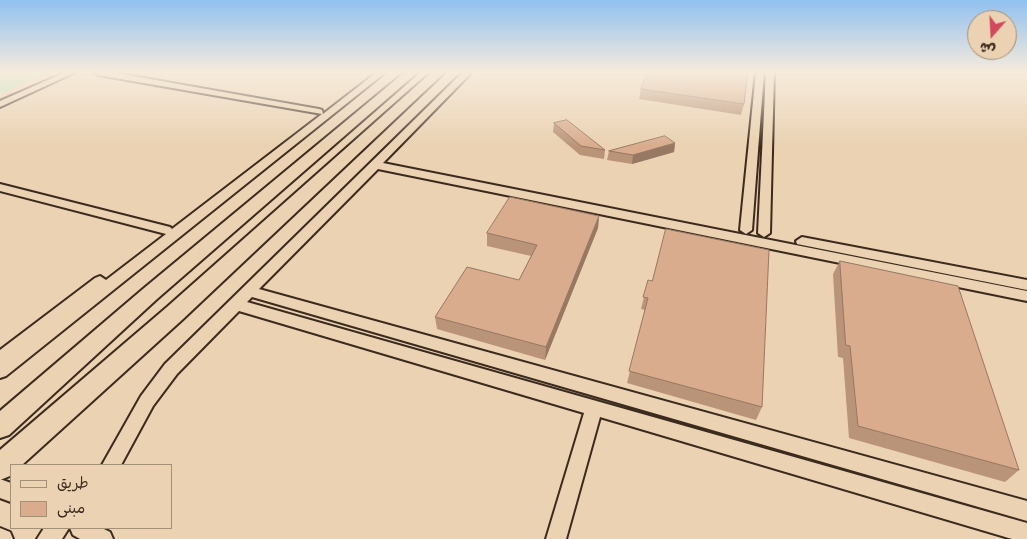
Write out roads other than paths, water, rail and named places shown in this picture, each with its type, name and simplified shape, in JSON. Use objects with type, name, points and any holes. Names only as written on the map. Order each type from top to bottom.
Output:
[{"type":"street","points":[[0,104],[15,97]]},
{"type":"street","points":[[237,97],[319,112]]},
{"type":"street","points":[[0,359],[339,97]]},
{"type":"street","points":[[0,371],[350,97]]},
{"type":"street","points":[[0,427],[144,300],[382,97]]},
{"type":"street","points":[[0,467],[175,314],[412,97]]},
{"type":"street","points":[[112,464],[147,401],[160,383],[234,304],[443,97]]},
{"type":"street","points":[[746,230],[758,97]]},
{"type":"street","points":[[764,233],[769,97]]},
{"type":"street","points":[[378,161],[764,233],[1027,285]]},
{"type":"street","points":[[378,161],[1027,296]]},
{"type":"street","points":[[0,187],[166,230]]},
{"type":"street","points":[[748,211],[764,214]]},
{"type":"street","points":[[247,291],[1027,511]]},
{"type":"street","points":[[234,304],[1027,533]]},
{"type":"street","points":[[556,539],[594,409]]},
{"type":"street","points":[[47,539],[58,529]]},
{"type":"street","points":[[82,529],[103,539]]}]
